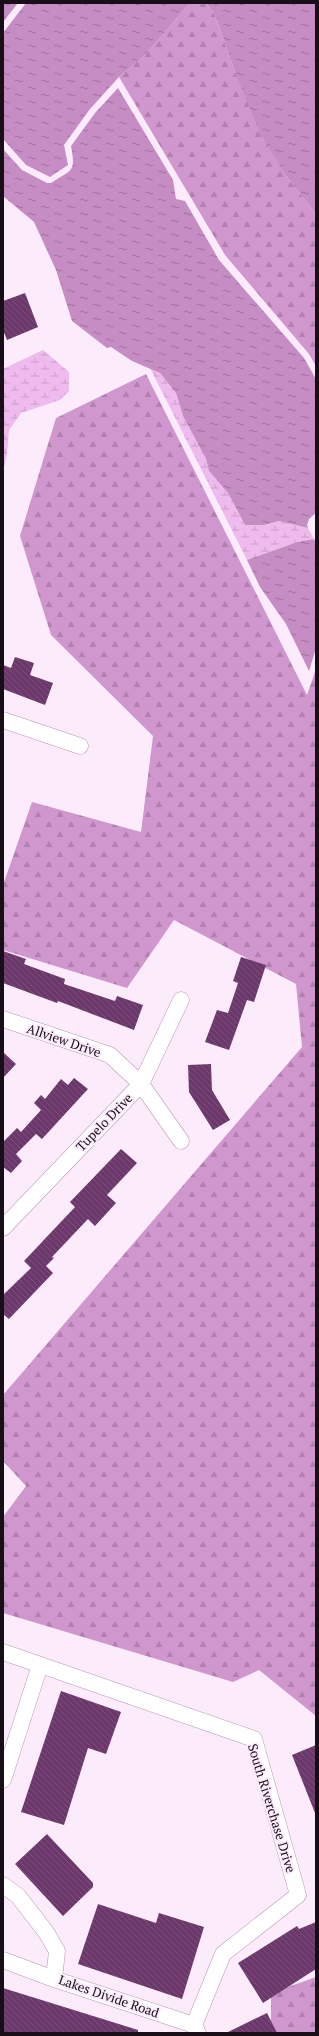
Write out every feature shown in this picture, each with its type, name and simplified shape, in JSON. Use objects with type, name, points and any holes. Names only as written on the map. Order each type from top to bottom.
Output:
[{"type":"street","points":[[3,720],[80,746]]},
{"type":"street","name":"Tupelo Drive","points":[[3,1228],[141,1084],[181,1000]]},
{"type":"street","name":"Allview Drive","points":[[3,1019],[110,1055],[141,1084],[182,1141]]},
{"type":"street","name":"South Riverchase Drive","points":[[3,1652],[254,1739],[298,1895],[223,1954],[196,2029]]},
{"type":"street","points":[[3,1780],[40,1665]]},
{"type":"street","name":"Lakes Divide Road","points":[[3,1884],[18,1896],[50,1938],[57,1951],[54,1979],[196,2029]]},
{"type":"street","points":[[3,1960],[54,1979]]},
{"type":"green space","points":[[190,3],[206,3],[215,15],[235,72],[287,177],[316,214],[316,366],[309,354],[225,255],[119,77],[145,55]]},
{"type":"green space","points":[[43,350],[69,372],[69,391],[60,400],[21,413],[9,430],[7,454],[3,471],[3,369]]},
{"type":"green space","points":[[150,368],[160,373],[176,393],[183,416],[206,459],[209,471],[228,493],[245,525],[264,525],[279,521],[308,528],[314,539],[297,542],[247,560]]},
{"type":"green space","points":[[146,374],[307,695],[316,669],[316,1716],[259,1670],[233,1682],[3,1613],[3,1517],[26,1486],[3,1461],[3,1395],[302,1047],[296,984],[174,920],[127,988],[3,950],[3,885],[32,802],[141,832],[153,736],[51,635],[20,536],[56,418]]},
{"type":"green space","points":[[316,1977],[316,2033],[271,2033],[271,1993]]},
{"type":"water","points":[[3,3],[18,3],[3,22]]},
{"type":"water","points":[[26,3],[190,3],[145,55],[119,77],[90,109],[64,145],[68,165],[50,177],[26,165],[3,139],[3,33]]},
{"type":"water","points":[[206,3],[316,3],[316,214],[287,177],[260,133],[235,72],[215,15]]},
{"type":"water","points":[[118,88],[173,180],[176,199],[185,201],[219,260],[304,358],[316,379],[316,513],[309,519],[307,525],[308,528],[279,521],[264,525],[245,525],[228,493],[209,471],[206,459],[183,416],[176,393],[160,373],[132,361],[111,347],[107,348],[72,321],[56,270],[34,222],[3,196],[3,149],[22,170],[47,183],[51,183],[71,169],[73,161],[71,146],[95,113]]},
{"type":"water","points":[[314,539],[316,544],[316,648],[309,671],[286,624],[260,587],[247,560],[297,542]]},
{"type":"building","points":[[25,293],[38,327],[7,340],[3,330],[3,301]]},
{"type":"building","points":[[15,657],[34,663],[30,675],[53,683],[45,705],[3,689],[3,665],[11,668]]},
{"type":"building","points":[[3,951],[26,959],[24,964],[65,979],[64,984],[115,1001],[117,996],[143,1005],[134,1030],[58,1001],[57,1003],[3,983]]},
{"type":"building","points":[[241,957],[266,965],[254,1002],[247,1000],[229,1050],[205,1042],[217,1010],[228,1013],[238,983],[233,981]]},
{"type":"building","points":[[3,1052],[16,1064],[3,1078]]},
{"type":"building","points":[[211,1064],[212,1090],[230,1120],[213,1130],[189,1092],[188,1065]]},
{"type":"building","points":[[74,1078],[88,1089],[42,1139],[36,1134],[16,1154],[22,1161],[11,1173],[3,1167],[3,1142],[17,1128],[21,1132],[41,1110],[34,1103],[41,1095],[45,1099],[61,1079],[68,1085]]},
{"type":"building","points":[[121,1149],[137,1163],[107,1195],[116,1203],[95,1226],[88,1219],[52,1257],[54,1258],[46,1266],[53,1273],[9,1319],[3,1314],[3,1295],[31,1268],[24,1261],[75,1207],[70,1202]]},
{"type":"building","points":[[61,1691],[121,1712],[106,1754],[88,1748],[64,1825],[21,1812]]},
{"type":"building","points":[[316,1745],[316,1813],[315,1813],[292,1755]]},
{"type":"building","points":[[47,1834],[93,1883],[93,1887],[63,1916],[15,1864]]},
{"type":"building","points":[[98,1904],[156,1923],[159,1913],[204,1927],[182,1999],[78,1964]]},
{"type":"building","points":[[316,1922],[316,1969],[263,2003],[238,1963],[297,1926],[299,1929]]},
{"type":"building","points":[[3,1988],[138,2030],[138,2033],[3,2033]]},
{"type":"building","points":[[267,2013],[277,2033],[226,2033]]}]
